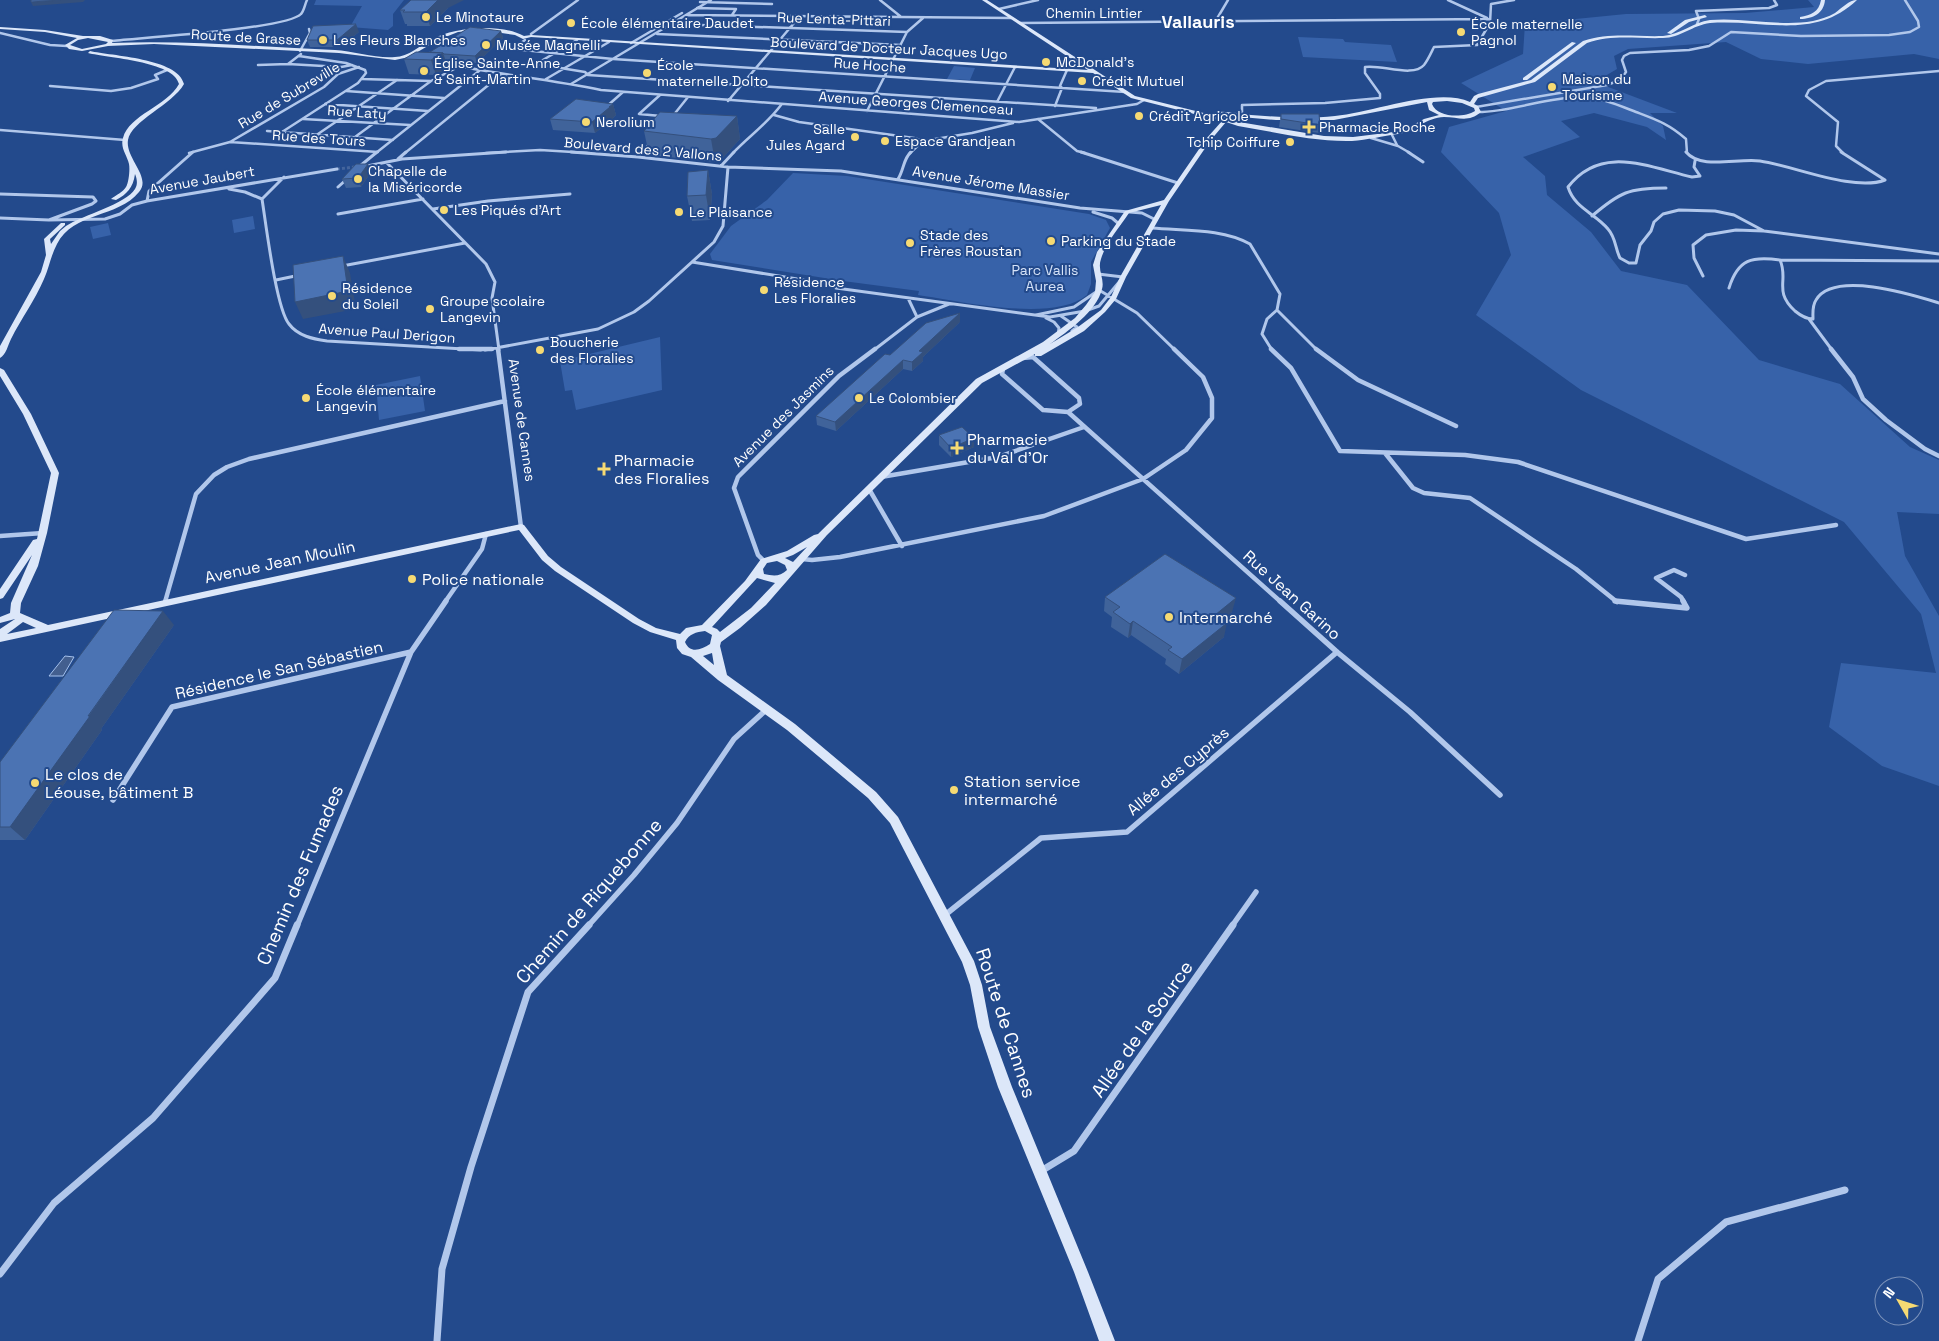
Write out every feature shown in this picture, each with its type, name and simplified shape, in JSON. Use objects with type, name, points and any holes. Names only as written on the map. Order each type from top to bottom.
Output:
[{"type":"main road","points":[[984,0],[1133,97],[1238,124],[1324,138],[1371,138],[1392,135],[1411,129],[1432,118],[1445,115]]},
{"type":"main road","points":[[1470,94],[1525,79],[1570,45],[1586,37],[1606,33],[1662,34],[1671,32],[1687,21],[1697,17],[1804,18],[1818,12],[1823,6],[1824,0]]},
{"type":"main road","points":[[1430,102],[1429,106],[1431,109],[1445,115],[1466,117],[1476,107],[1476,97],[1533,81],[1585,42],[1593,39],[1613,36],[1676,36],[1697,24],[1730,21],[1813,22],[1835,15],[1855,0]]},
{"type":"main road","points":[[0,28],[45,30],[87,38],[104,38],[110,43]]},
{"type":"main road","points":[[382,57],[403,59],[442,35],[464,30],[490,30],[523,37]]},
{"type":"main road","points":[[69,35],[71,38],[69,44]]},
{"type":"main road","name":"Boulevard de Docteur Jacques Ugo","points":[[523,37],[520,37],[523,38],[531,35],[577,40],[771,53],[1096,72]]},
{"type":"main road","points":[[69,44],[87,38]]},
{"type":"main road","points":[[69,44],[77,50],[89,50],[110,43]]},
{"type":"main road","name":"Route de Grasse","points":[[110,43],[154,43],[302,53],[339,52],[382,57]]},
{"type":"main road","points":[[48,254],[47,239],[58,226],[127,199],[136,193],[142,181],[132,166],[125,148],[127,133],[133,126],[176,95],[181,87],[179,78],[167,70],[118,56],[92,53],[89,50]]},
{"type":"main road","points":[[382,57],[416,50]]},
{"type":"main road","points":[[1455,99],[1463,96]]},
{"type":"main road","name":"Avenue Georges Clemenceau","points":[[1144,100],[1242,116],[1334,118],[1430,102],[1438,99],[1455,99]]},
{"type":"main road","points":[[1455,99],[1476,107]]},
{"type":"main road","points":[[1002,371],[1054,346],[1092,321],[1111,297],[1178,183],[1224,120],[1234,115]]},
{"type":"main road","points":[[0,356],[41,278],[48,254],[61,232],[74,220],[124,193],[132,183],[132,166]]},
{"type":"main road","points":[[681,638],[680,642],[684,650],[694,654],[706,652],[738,626],[776,590],[788,573],[824,533],[965,394],[1074,323],[1086,311],[1099,290],[1096,264],[1102,250],[1127,212],[1166,201]]},
{"type":"main road","points":[[0,370],[27,414],[55,473],[43,533],[33,566],[16,603],[18,617]]},
{"type":"main road","points":[[521,527],[545,558],[558,569],[636,621],[653,630],[681,638]]},
{"type":"main road","name":"Avenue Jean Moulin","points":[[0,639],[521,527]]},
{"type":"main road","points":[[0,596],[43,533]]},
{"type":"main road","points":[[705,628],[765,563],[790,554],[824,533]]},
{"type":"main road","points":[[765,563],[786,560],[788,573]]},
{"type":"main road","points":[[765,563],[760,576],[769,580],[788,573]]},
{"type":"main road","points":[[0,634],[18,617]]},
{"type":"main road","points":[[0,620],[18,617],[46,628]]},
{"type":"main road","points":[[681,638],[693,629],[705,628],[714,631],[722,677]]},
{"type":"main road","name":"Route de Cannes","points":[[694,654],[850,775],[872,795],[894,820],[968,961],[976,985],[984,1027],[1005,1087],[1041,1172],[1107,1341]]},
{"type":"street","points":[[110,43],[153,36],[246,28],[274,23],[301,14],[307,0]]},
{"type":"street","points":[[531,35],[578,0]]},
{"type":"street","points":[[571,85],[658,33],[690,12],[700,2],[711,0]]},
{"type":"street","points":[[880,0],[900,16]]},
{"type":"street","points":[[999,9],[1038,0]]},
{"type":"street","points":[[1215,22],[1228,0]]},
{"type":"street","points":[[1448,0],[1490,19]]},
{"type":"street","points":[[1242,116],[1242,105],[1325,103],[1380,98],[1380,94],[1364,73],[1364,67],[1372,64],[1403,70],[1418,69],[1423,66],[1434,47],[1477,45],[1490,23],[1491,4],[1514,0]]},
{"type":"street","points":[[1697,24],[1699,19],[1696,11],[1774,8],[1777,5],[1774,0]]},
{"type":"street","points":[[1476,107],[1607,85],[1620,80],[1626,72],[1622,60],[1624,56],[1630,53],[1689,50],[1709,46],[1731,32],[1810,36],[1846,34],[1889,35],[1910,32],[1919,27],[1918,21],[1905,0]]},
{"type":"street","points":[[631,43],[705,1],[772,4]]},
{"type":"street","points":[[696,7],[736,8],[732,16]]},
{"type":"street","points":[[686,13],[732,16],[1012,18]]},
{"type":"street","points":[[728,101],[771,53],[800,16]]},
{"type":"street","points":[[867,111],[907,32],[923,18]]},
{"type":"street","name":"Chemin Lintier","points":[[1020,23],[1490,19]]},
{"type":"street","name":"Rue Lenta-Pittari","points":[[663,25],[907,32]]},
{"type":"street","points":[[288,64],[302,53],[309,31]]},
{"type":"street","points":[[652,31],[658,33],[782,40],[901,45]]},
{"type":"street","points":[[0,33],[13,34],[55,46],[69,44]]},
{"type":"street","points":[[153,36],[150,40],[154,43]]},
{"type":"street","name":"Rue Hoche","points":[[523,37],[513,48],[613,59],[1125,92]]},
{"type":"street","points":[[577,40],[536,64],[585,72],[588,75],[1109,108]]},
{"type":"street","points":[[546,79],[609,42]]},
{"type":"street","points":[[282,132],[346,91],[362,79],[365,70],[353,65],[302,53]]},
{"type":"street","name":"Avenue Georges Clemenceau","points":[[439,63],[479,71],[546,79],[571,85],[623,92],[1019,122],[1109,108],[1144,100]]},
{"type":"street","points":[[258,65],[288,64],[341,67],[353,65]]},
{"type":"street","points":[[355,137],[432,80],[460,66]]},
{"type":"street","points":[[997,102],[1004,84],[1015,67]]},
{"type":"street","name":"Rue de Subreville","points":[[230,142],[324,87],[338,74],[359,68]]},
{"type":"street","points":[[50,86],[103,91],[121,90],[158,79],[155,75],[167,70]]},
{"type":"street","points":[[1055,106],[1066,70]]},
{"type":"street","points":[[378,152],[479,71]]},
{"type":"street","points":[[1476,107],[1489,112],[1569,98],[1592,98],[1612,103],[1670,125],[1686,139],[1686,153],[1695,161],[1708,163],[1755,160],[1853,182],[1883,183],[1885,180],[1882,177],[1841,153],[1836,146],[1838,122],[1806,96],[1809,90],[1826,80],[1897,76],[1939,71]]},
{"type":"street","points":[[396,160],[502,74]]},
{"type":"street","points":[[362,79],[432,80]]},
{"type":"street","points":[[317,134],[397,80]]},
{"type":"street","points":[[346,91],[444,98]]},
{"type":"street","points":[[608,112],[601,111],[623,92]]},
{"type":"street","points":[[660,95],[639,114],[672,117]]},
{"type":"street","points":[[668,122],[688,97]]},
{"type":"street","points":[[324,104],[428,111]]},
{"type":"street","points":[[720,166],[749,136],[774,115],[781,105]]},
{"type":"street","points":[[774,115],[799,122],[914,138],[923,141],[972,134],[1019,122]]},
{"type":"street","name":"Rue Laty","points":[[302,118],[410,125]]},
{"type":"street","points":[[1038,119],[1077,151],[1178,183]]},
{"type":"street","points":[[0,130],[125,140]]},
{"type":"street","points":[[267,131],[392,140]]},
{"type":"street","points":[[1392,135],[1398,146]]},
{"type":"street","points":[[1371,138],[1398,146],[1423,162]]},
{"type":"street","points":[[638,157],[654,139]]},
{"type":"street","points":[[898,179],[903,172],[906,157],[923,141]]},
{"type":"street","points":[[147,201],[149,191],[181,160],[200,150],[230,142]]},
{"type":"street","name":"Rue des Tours","points":[[230,142],[378,152]]},
{"type":"street","name":"Boulevard des 2 Vallons","points":[[378,152],[356,167],[396,160],[528,150],[638,157],[728,167],[841,171],[898,179]]},
{"type":"street","points":[[1695,161],[1694,167],[1700,176],[1692,177],[1616,162],[1598,163],[1574,178],[1568,187],[1570,197],[1579,208],[1592,216],[1612,234],[1617,254],[1622,260],[1630,264],[1636,263],[1640,245],[1654,222],[1663,214],[1679,210],[1716,211],[1734,215],[1764,230]]},
{"type":"street","name":"Avenue de Cannes","points":[[386,162],[486,264],[495,282],[492,298],[521,527]]},
{"type":"street","name":"Avenue Paul Derigon","points":[[262,199],[285,320],[294,331],[306,337],[327,341],[476,350],[498,349],[581,333],[616,321],[649,301],[714,242],[723,226],[728,167]]},
{"type":"street","name":"Avenue Jaubert","points":[[0,218],[74,220],[111,218],[132,205],[147,201],[337,169]]},
{"type":"street","points":[[338,187],[352,173]]},
{"type":"street","points":[[224,188],[245,192],[262,199],[272,186],[284,177]]},
{"type":"street","name":"Avenue Jérome Massier","points":[[898,179],[1080,208],[1127,212],[1151,216],[1156,220]]},
{"type":"street","points":[[1592,216],[1621,192],[1632,189],[1666,188]]},
{"type":"street","points":[[0,194],[96,199],[92,204],[49,220]]},
{"type":"street","points":[[433,209],[498,199],[570,194]]},
{"type":"street","points":[[338,214],[423,199]]},
{"type":"street","name":"Avenue Jérome Massier","points":[[1080,208],[1112,218],[1119,224]]},
{"type":"street","points":[[1152,228],[1228,236],[1251,245],[1280,294],[1277,310],[1267,319],[1262,334],[1268,346],[1291,368],[1340,451],[1465,455],[1518,462],[1746,539],[1836,525]]},
{"type":"street","points":[[1703,276],[1694,258],[1693,245],[1706,235],[1736,230],[1764,230],[1939,254]]},
{"type":"street","points":[[339,267],[465,243]]},
{"type":"street","points":[[1729,288],[1737,267],[1747,261],[1762,258],[1780,260],[1808,258],[1864,261],[1939,261]]},
{"type":"street","points":[[1780,260],[1783,265],[1782,295],[1790,307],[1803,317],[1809,319],[1853,377],[1863,398],[1886,420],[1925,449],[1939,456]]},
{"type":"street","points":[[692,262],[822,283]]},
{"type":"street","points":[[276,280],[303,274]]},
{"type":"street","points":[[1098,274],[1123,277]]},
{"type":"street","points":[[1809,319],[1813,319],[1813,307],[1817,298],[1824,292],[1837,288],[1858,286],[1880,289],[1939,303]]},
{"type":"street","name":"Avenue des Jasmins","points":[[836,288],[1036,315],[1060,316],[1086,311]]},
{"type":"street","points":[[802,559],[812,560],[840,557],[902,546],[1044,516],[1143,479],[1186,450],[1212,418],[1212,398],[1203,377],[1137,313],[1099,290]]},
{"type":"street","name":"Avenue des Jasmins","points":[[1036,315],[1074,307],[1099,290]]},
{"type":"street","points":[[1086,311],[1099,306],[1111,297]]},
{"type":"street","points":[[908,298],[917,317]]},
{"type":"street","name":"Avenue des Jasmins","points":[[765,563],[758,555],[734,488],[738,477],[839,376],[917,317],[949,304]]},
{"type":"street","points":[[1277,310],[1309,343],[1346,372],[1396,399],[1456,426]]},
{"type":"street","name":"Avenue des Jasmins","points":[[1051,313],[1074,323]]},
{"type":"street","name":"Avenue des Jasmins","points":[[1036,315],[1054,322],[1059,328],[1058,335]]},
{"type":"street","points":[[1054,346],[1056,342],[1076,328],[1074,323]]},
{"type":"street","points":[[1002,371],[1043,410],[1068,412],[1080,404],[1079,398],[1033,357],[1020,358]]},
{"type":"street","points":[[165,603],[196,494],[210,479],[227,467],[249,459],[505,400]]},
{"type":"street","name":"Rue Jean Garino","points":[[1068,412],[1338,652],[1410,712],[1500,795]]},
{"type":"street","points":[[881,477],[998,457],[1084,427]]},
{"type":"street","points":[[1385,452],[1413,488],[1424,493],[1470,498],[1576,569],[1618,602],[1687,608],[1681,597],[1656,578],[1674,570],[1685,575]]},
{"type":"street","points":[[869,489],[902,546]]},
{"type":"street","points":[[0,536],[43,533]]},
{"type":"street","name":"Chemin des Fumades","points":[[0,1274],[54,1203],[153,1118],[275,978],[411,652],[482,549],[486,534]]},
{"type":"street","name":"Résidence le San Sébastien","points":[[112,800],[172,707],[411,652]]},
{"type":"street","name":"Allée des Cyprès","points":[[945,916],[1041,838],[1127,832],[1338,652]]},
{"type":"street","name":"Chemin de Riquebonne","points":[[436,1341],[442,1269],[471,1167],[528,992],[634,875],[677,823],[734,739],[766,710]]},
{"type":"street","name":"Allée de la Source","points":[[1041,1172],[1074,1151],[1256,892]]},
{"type":"street","points":[[1638,1341],[1658,1279],[1726,1222],[1845,1190]]},
{"type":"green space","points":[[316,0],[404,0],[393,14],[393,26],[388,30],[350,27],[362,6],[314,5]]},
{"type":"green space","points":[[1808,0],[1939,0],[1939,59],[1914,54],[1808,64],[1761,59],[1726,42],[1628,49],[1614,56],[1617,69],[1595,82],[1677,113],[1650,113],[1663,126],[1666,140],[1647,127],[1594,113],[1561,121],[1580,137],[1523,157],[1545,176],[1547,195],[1591,232],[1621,271],[1687,285],[1759,360],[1840,384],[1910,447],[1939,460],[1939,514],[1897,512],[1905,556],[1939,616],[1939,786],[1882,766],[1829,727],[1841,663],[1936,673],[1921,614],[1844,522],[1581,390],[1476,315],[1511,255],[1499,213],[1441,152],[1449,127],[1506,111],[1461,83],[1523,54],[1525,24],[1626,14],[1745,13],[1814,7]]},
{"type":"green space","points":[[1298,37],[1343,39],[1345,42],[1391,45],[1397,62],[1303,57]]},
{"type":"green space","points":[[954,66],[975,68],[970,80],[947,79]]},
{"type":"green space","name":"Stade des Frères Roustan","points":[[793,173],[847,176],[1089,214],[1106,220],[1110,228],[1091,262],[1091,284],[1087,295],[1072,303],[1052,308],[1006,308],[981,305],[918,295],[919,291],[712,260],[710,254],[731,226],[767,200]]},
{"type":"green space","points":[[253,216],[255,229],[234,233],[232,220]]},
{"type":"green space","points":[[108,223],[111,235],[93,239],[90,227]]},
{"type":"green space","points":[[660,337],[662,390],[576,410],[572,390],[565,391],[560,361]]},
{"type":"green space","points":[[420,376],[425,411],[379,420],[376,385]]},
{"type":"shaded area","points":[[65,656],[74,657],[63,676],[49,676]]},
{"type":"building","points":[[31,0],[61,0],[31,2]]},
{"type":"building","points":[[411,0],[438,0],[426,12],[403,12],[405,10],[400,10]]},
{"type":"building","points":[[356,24],[337,40],[307,40],[313,26]]},
{"type":"building","points":[[470,27],[501,31],[475,56],[430,52]]},
{"type":"building","points":[[416,52],[443,53],[431,60],[404,59]]},
{"type":"building","points":[[576,99],[613,104],[592,122],[550,119]]},
{"type":"building","points":[[660,112],[737,116],[716,138],[711,139],[644,131]]},
{"type":"building","points":[[1281,114],[1319,114],[1320,125],[1281,119]]},
{"type":"building","points":[[356,164],[368,164],[358,178],[342,179]]},
{"type":"building","points":[[708,170],[706,195],[687,196],[688,172]]},
{"type":"building","points":[[343,256],[348,291],[295,302],[293,265]]},
{"type":"building","points":[[960,313],[919,351],[923,352],[912,362],[903,360],[835,422],[816,416],[885,354],[890,355],[926,323]]},
{"type":"building","points":[[962,427],[974,438],[951,448],[939,435]]},
{"type":"building","name":"Intermarché","points":[[1165,554],[1236,598],[1215,615],[1227,623],[1182,659],[1168,650],[1172,647],[1133,621],[1130,624],[1113,612],[1120,607],[1105,597]]},
{"type":"building","points":[[114,610],[163,611],[10,827],[0,827],[0,762]]},
{"type":"tunnel","points":[[337,169],[355,167]]},
{"type":"place","name":"Le Minotaure","points":[[426,17]]},
{"type":"place","name":"École élémentaire Daudet","points":[[571,23]]},
{"type":"place","name":"École maternelle Pagnol","points":[[1461,32]]},
{"type":"place","name":"Les Fleurs Blanches","points":[[323,40]]},
{"type":"place","name":"Musée Magnelli","points":[[486,45]]},
{"type":"place","name":"McDonald's","points":[[1046,62]]},
{"type":"place","name":"Église Sainte-Anne & Saint-Martin","points":[[424,71]]},
{"type":"place","name":"École maternelle Dolto","points":[[647,73]]},
{"type":"place","name":"Crédit Mutuel","points":[[1082,81]]},
{"type":"place","name":"Maison du Tourisme","points":[[1552,87]]},
{"type":"place","name":"Crédit Agricole","points":[[1139,116]]},
{"type":"place","name":"Nerolium","points":[[586,122]]},
{"type":"place","name":"Pharmacie Roche","points":[[1309,127]]},
{"type":"place","name":"Salle Jules Agard","points":[[855,137]]},
{"type":"place","name":"Espace Grandjean","points":[[885,141]]},
{"type":"place","name":"Tchip Coiffure","points":[[1290,142]]},
{"type":"place","name":"Chapelle de la Miséricorde","points":[[358,179]]},
{"type":"place","name":"Les Piqués d'Art","points":[[444,210]]},
{"type":"place","name":"Le Plaisance","points":[[679,212]]},
{"type":"place","name":"Parking du Stade","points":[[1051,241]]},
{"type":"place","name":"Stade des Frères Roustan","points":[[910,243]]},
{"type":"place","name":"Résidence Les Floralies","points":[[764,290]]},
{"type":"place","name":"Résidence du Soleil","points":[[332,296]]},
{"type":"place","name":"Groupe scolaire Langevin","points":[[430,309]]},
{"type":"place","name":"Boucherie des Floralies","points":[[540,350]]},
{"type":"place","name":"École élémentaire Langevin","points":[[306,398]]},
{"type":"place","name":"Le Colombier","points":[[859,398]]},
{"type":"place","name":"Pharmacie du Val d'Or","points":[[957,448]]},
{"type":"place","name":"Pharmacie des Floralies","points":[[604,469]]},
{"type":"place","name":"Police nationale","points":[[412,579]]},
{"type":"place","name":"Intermarché","points":[[1169,617]]},
{"type":"place","name":"Le clos de Léouse, bâtiment B","points":[[35,783]]},
{"type":"place","name":"Station service intermarché","points":[[954,790]]},
{"type":"district","name":"Vallauris","points":[[1198,21]]},
{"type":"park label","name":"Parc Vallis Aurea","points":[[1045,278]]}]
